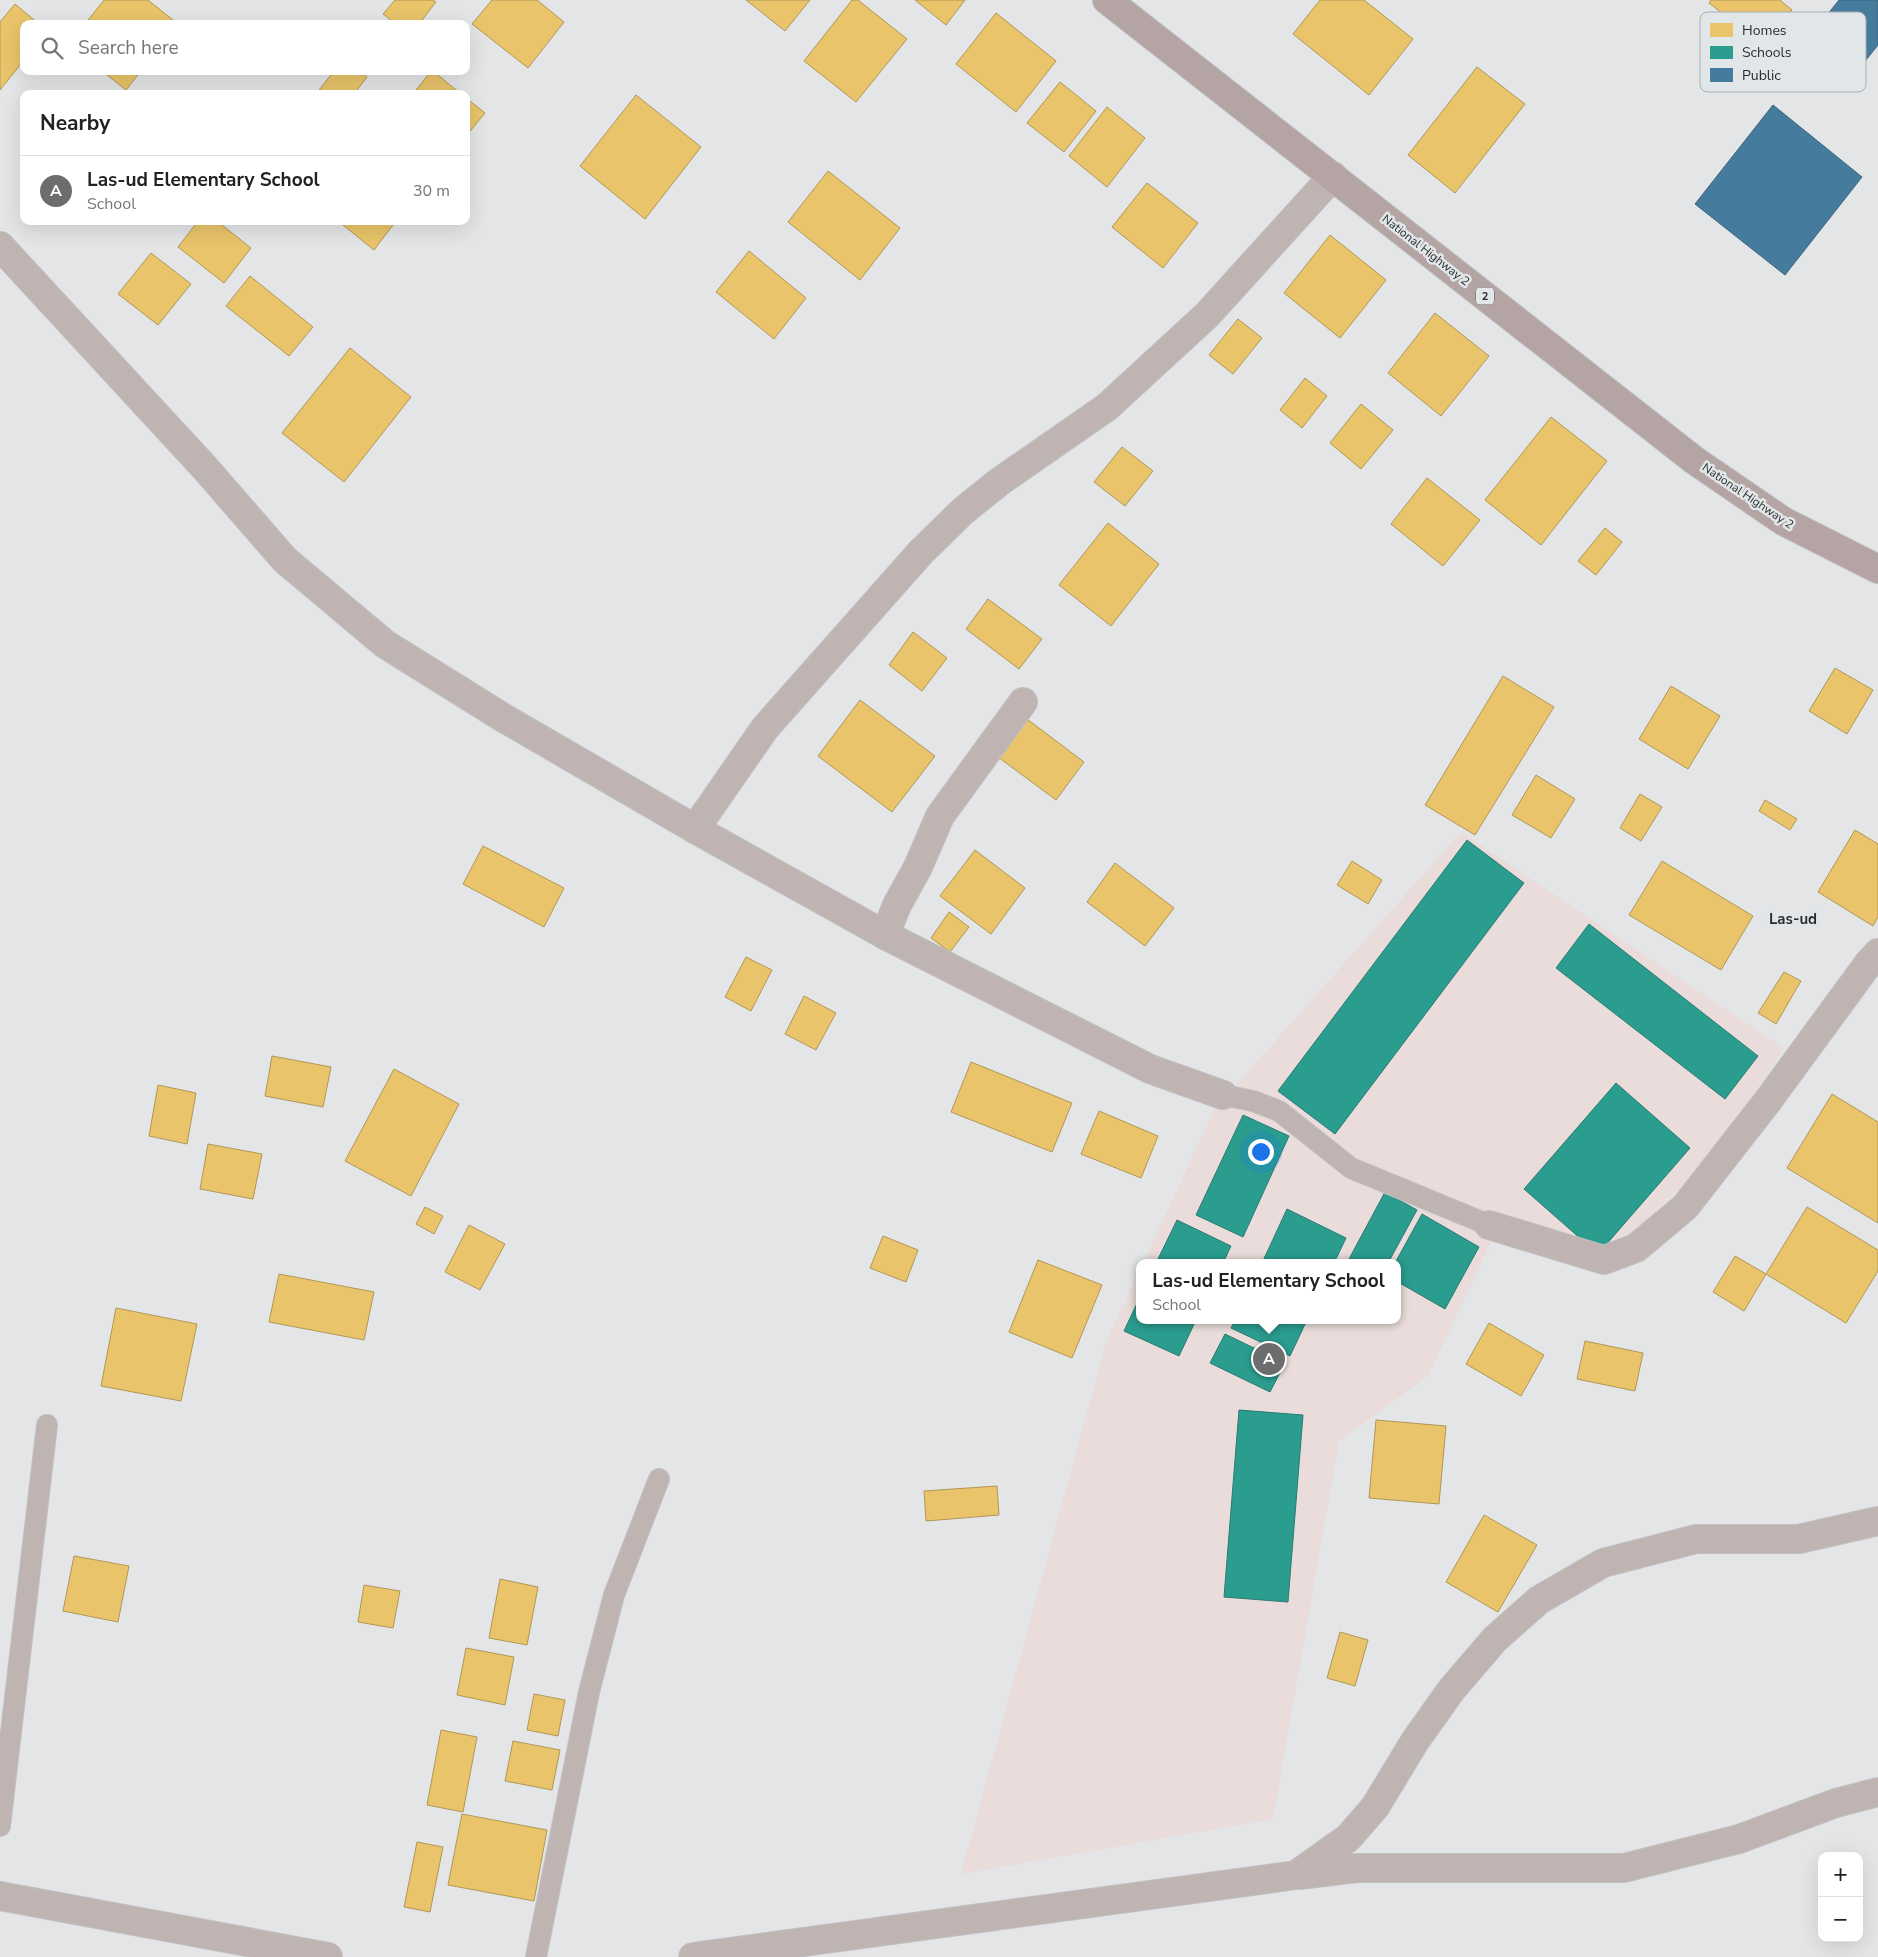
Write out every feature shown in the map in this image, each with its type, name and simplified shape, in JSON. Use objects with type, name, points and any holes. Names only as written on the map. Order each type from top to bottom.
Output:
[{"type":"highway","name":"National Highway 2","points":[[1107,0],[1694,460],[1783,521],[1878,570]]},
{"type":"street","points":[[695,829],[766,728],[921,552],[963,511],[999,482],[1107,407],[1207,315],[1333,176]]},
{"type":"street","points":[[0,246],[205,468],[285,560],[385,644],[502,717],[695,829],[885,935],[1150,1069],[1223,1095]]},
{"type":"street","points":[[885,935],[940,816],[1023,702]]},
{"type":"street","points":[[1489,1225],[1604,1260],[1636,1248],[1685,1207],[1767,1102],[1878,953]]},
{"type":"street","points":[[1296,1875],[1348,1838],[1375,1807],[1415,1741],[1452,1689],[1495,1639],[1539,1600],[1603,1563],[1696,1539],[1799,1539],[1878,1521]]},
{"type":"street","points":[[693,1957],[1357,1868],[1624,1868],[1739,1839],[1836,1804],[1878,1792]]},
{"type":"street","points":[[0,1896],[328,1957]]},
{"type":"lane","points":[[1223,1095],[1253,1101],[1279,1111],[1350,1168],[1489,1225]]},
{"type":"lane","points":[[0,1826],[47,1424]]},
{"type":"lane","points":[[536,1957],[589,1692],[614,1595],[659,1479]]},
{"type":"shaded area","points":[[1461,832],[1784,1048],[1711,1160],[1609,1255],[1502,1219],[1428,1376],[1339,1441],[1273,1819],[961,1874],[1106,1343],[1136,1278],[1136,1324],[1401,1324],[1401,1259],[1145,1259],[1214,1110]]},
{"type":"building: Homes","points":[[104,0],[148,0],[173,20],[88,20]]},
{"type":"building: Homes","points":[[395,0],[433,0],[436,2],[422,20],[391,20],[383,14]]},
{"type":"building: Homes","points":[[492,0],[537,0],[564,22],[528,68],[472,24]]},
{"type":"building: Homes","points":[[746,0],[810,0],[785,31]]},
{"type":"building: Homes","points":[[852,0],[858,0],[907,39],[856,102],[804,61]]},
{"type":"building: Homes","points":[[915,0],[965,0],[946,25]]},
{"type":"building: Homes","points":[[1320,0],[1364,0],[1413,39],[1369,95],[1293,34]]},
{"type":"building: Homes","points":[[1711,0],[1780,0],[1792,10],[1790,12],[1721,12],[1709,3]]},
{"type":"building: Homes","points":[[15,4],[34,20],[20,20],[20,65],[0,90],[0,22]]},
{"type":"building: Homes","points":[[996,13],[1056,61],[1016,112],[956,64]]},
{"type":"building: Homes","points":[[1477,67],[1525,104],[1455,193],[1408,155]]},
{"type":"building: Homes","points":[[107,75],[138,75],[126,90]]},
{"type":"building: Homes","points":[[331,75],[365,75],[367,77],[357,90],[319,90]]},
{"type":"building: Homes","points":[[428,75],[438,75],[456,90],[416,90]]},
{"type":"building: Homes","points":[[1060,82],[1096,111],[1064,152],[1027,123]]},
{"type":"building: Homes","points":[[636,95],[701,147],[645,219],[580,166]]},
{"type":"building: Homes","points":[[470,101],[485,113],[470,131]]},
{"type":"building: Homes","points":[[1107,107],[1145,138],[1107,187],[1069,156]]},
{"type":"building: Homes","points":[[828,171],[900,228],[860,280],[788,222]]},
{"type":"building: Homes","points":[[1147,183],[1198,223],[1163,268],[1112,227]]},
{"type":"building: Homes","points":[[195,225],[222,225],[251,248],[224,283],[178,247]]},
{"type":"building: Homes","points":[[343,225],[393,225],[374,250]]},
{"type":"building: Homes","points":[[1330,235],[1386,280],[1340,338],[1284,293]]},
{"type":"building: Homes","points":[[749,251],[806,298],[774,339],[716,292]]},
{"type":"building: Homes","points":[[151,253],[191,284],[158,325],[118,294]]},
{"type":"building: Homes","points":[[250,276],[313,327],[289,356],[226,306]]},
{"type":"building: Homes","points":[[1435,313],[1489,356],[1441,416],[1388,373]]},
{"type":"building: Homes","points":[[1238,319],[1262,338],[1233,374],[1209,355]]},
{"type":"building: Homes","points":[[350,348],[411,397],[344,482],[282,433]]},
{"type":"building: Homes","points":[[1305,378],[1327,396],[1302,428],[1280,410]]},
{"type":"building: Homes","points":[[1361,404],[1393,430],[1361,469],[1330,443]]},
{"type":"building: Homes","points":[[1551,417],[1607,461],[1541,545],[1485,500]]},
{"type":"building: Homes","points":[[1122,447],[1153,471],[1125,506],[1094,482]]},
{"type":"building: Homes","points":[[1427,478],[1480,520],[1443,566],[1391,524]]},
{"type":"building: Homes","points":[[1108,523],[1159,564],[1111,626],[1059,585]]},
{"type":"building: Homes","points":[[1605,528],[1622,542],[1596,575],[1578,561]]},
{"type":"building: Homes","points":[[988,599],[1042,639],[1019,669],[966,629]]},
{"type":"building: Homes","points":[[913,632],[947,658],[922,691],[889,665]]},
{"type":"building: Homes","points":[[1835,668],[1873,690],[1847,734],[1809,711]]},
{"type":"building: Homes","points":[[1503,676],[1554,707],[1475,835],[1425,805]]},
{"type":"building: Homes","points":[[1671,686],[1720,716],[1688,769],[1639,739]]},
{"type":"building: Homes","points":[[860,700],[935,756],[892,812],[818,756]]},
{"type":"building: Homes","points":[[1027,719],[1084,762],[1056,800],[998,757]]},
{"type":"building: Homes","points":[[1536,775],[1575,799],[1551,838],[1512,815]]},
{"type":"building: Homes","points":[[1640,794],[1662,807],[1641,841],[1620,828]]},
{"type":"building: Homes","points":[[1765,800],[1797,819],[1790,830],[1759,811]]},
{"type":"building: Homes","points":[[1855,830],[1878,844],[1878,917],[1873,926],[1818,892]]},
{"type":"building: Homes","points":[[483,846],[564,888],[544,927],[463,884]]},
{"type":"building: Homes","points":[[975,850],[1025,888],[991,934],[940,896]]},
{"type":"building: Homes","points":[[1352,861],[1382,880],[1368,904],[1337,885]]},
{"type":"building: Homes","points":[[1662,861],[1753,916],[1721,970],[1629,915]]},
{"type":"building: Homes","points":[[1115,863],[1174,908],[1145,946],[1087,902]]},
{"type":"building: Homes","points":[[949,912],[969,927],[950,952],[931,938]]},
{"type":"building: Homes","points":[[746,957],[772,970],[751,1011],[725,997]]},
{"type":"building: Homes","points":[[1784,972],[1801,981],[1776,1024],[1758,1013]]},
{"type":"building: Homes","points":[[804,996],[836,1013],[816,1050],[785,1034]]},
{"type":"building: Homes","points":[[272,1056],[331,1067],[323,1107],[265,1096]]},
{"type":"building: Homes","points":[[971,1062],[1072,1103],[1052,1152],[951,1112]]},
{"type":"building: Homes","points":[[394,1069],[459,1104],[411,1196],[345,1161]]},
{"type":"building: Homes","points":[[158,1085],[196,1093],[187,1144],[149,1136]]},
{"type":"building: Homes","points":[[1832,1094],[1878,1122],[1878,1223],[1787,1168]]},
{"type":"building: Homes","points":[[1099,1111],[1158,1136],[1141,1178],[1081,1154]]},
{"type":"building: Homes","points":[[208,1144],[262,1154],[253,1199],[200,1189]]},
{"type":"building: Homes","points":[[425,1207],[443,1216],[434,1234],[416,1224]]},
{"type":"building: Homes","points":[[1807,1207],[1878,1250],[1878,1271],[1846,1323],[1766,1274]]},
{"type":"building: Homes","points":[[469,1225],[505,1244],[480,1290],[445,1272]]},
{"type":"building: Homes","points":[[883,1236],[918,1250],[906,1282],[870,1268]]},
{"type":"building: Homes","points":[[1735,1256],[1766,1274],[1744,1311],[1713,1292]]},
{"type":"building: Homes","points":[[1038,1260],[1102,1285],[1072,1358],[1009,1332]]},
{"type":"building: Homes","points":[[279,1274],[374,1292],[364,1340],[269,1322]]},
{"type":"building: Homes","points":[[116,1308],[197,1324],[181,1401],[101,1386]]},
{"type":"building: Homes","points":[[1489,1323],[1544,1355],[1521,1396],[1466,1364]]},
{"type":"building: Homes","points":[[1585,1341],[1643,1353],[1635,1391],[1577,1379]]},
{"type":"building: Homes","points":[[1376,1420],[1446,1426],[1439,1504],[1369,1498]]},
{"type":"building: Homes","points":[[997,1486],[999,1515],[926,1521],[924,1491]]},
{"type":"building: Homes","points":[[1484,1515],[1537,1545],[1498,1612],[1446,1582]]},
{"type":"building: Homes","points":[[74,1556],[129,1566],[118,1622],[63,1611]]},
{"type":"building: Homes","points":[[500,1579],[538,1587],[527,1645],[489,1638]]},
{"type":"building: Homes","points":[[364,1585],[400,1591],[393,1628],[358,1622]]},
{"type":"building: Homes","points":[[1340,1632],[1368,1640],[1355,1686],[1327,1678]]},
{"type":"building: Homes","points":[[466,1648],[514,1657],[505,1705],[457,1695]]},
{"type":"building: Homes","points":[[534,1694],[565,1700],[558,1736],[527,1730]]},
{"type":"building: Homes","points":[[441,1730],[477,1737],[463,1812],[427,1805]]},
{"type":"building: Homes","points":[[513,1741],[560,1750],[552,1790],[505,1781]]},
{"type":"building: Homes","points":[[462,1814],[547,1830],[534,1901],[448,1885]]},
{"type":"building: Homes","points":[[417,1842],[443,1847],[430,1912],[404,1907]]},
{"type":"building: Schools","points":[[1467,840],[1524,883],[1335,1134],[1278,1091]]},
{"type":"building: Schools","points":[[1589,924],[1758,1056],[1725,1099],[1556,968]]},
{"type":"building: Schools","points":[[1616,1083],[1690,1148],[1598,1254],[1524,1189]]},
{"type":"building: Schools","points":[[1243,1115],[1289,1136],[1243,1237],[1196,1215]]},
{"type":"building: Schools","points":[[1385,1192],[1417,1210],[1390,1259],[1349,1259]]},
{"type":"building: Schools","points":[[1287,1209],[1346,1238],[1336,1259],[1264,1259]]},
{"type":"building: Schools","points":[[1422,1214],[1479,1247],[1445,1309],[1401,1284],[1401,1259],[1397,1259]]},
{"type":"building: Schools","points":[[1177,1220],[1231,1246],[1225,1259],[1158,1259]]},
{"type":"building: Schools","points":[[1136,1306],[1136,1324],[1194,1324],[1179,1356],[1124,1331]]},
{"type":"building: Schools","points":[[1233,1324],[1305,1324],[1290,1356],[1231,1328]]},
{"type":"building: Schools","points":[[1225,1334],[1285,1363],[1270,1392],[1210,1363]]},
{"type":"building: Schools","points":[[1239,1410],[1303,1415],[1288,1602],[1224,1597]]},
{"type":"building: Public","points":[[1839,0],[1878,0],[1878,45],[1866,60],[1866,12],[1829,12]]},
{"type":"building: Public","points":[[1773,105],[1862,177],[1785,275],[1695,204]]},
{"type":"place","name":"Las-ud Elementary School","points":[[1269,1359]]},
{"type":"district","name":"Las-ud","points":[[1793,919]]}]
